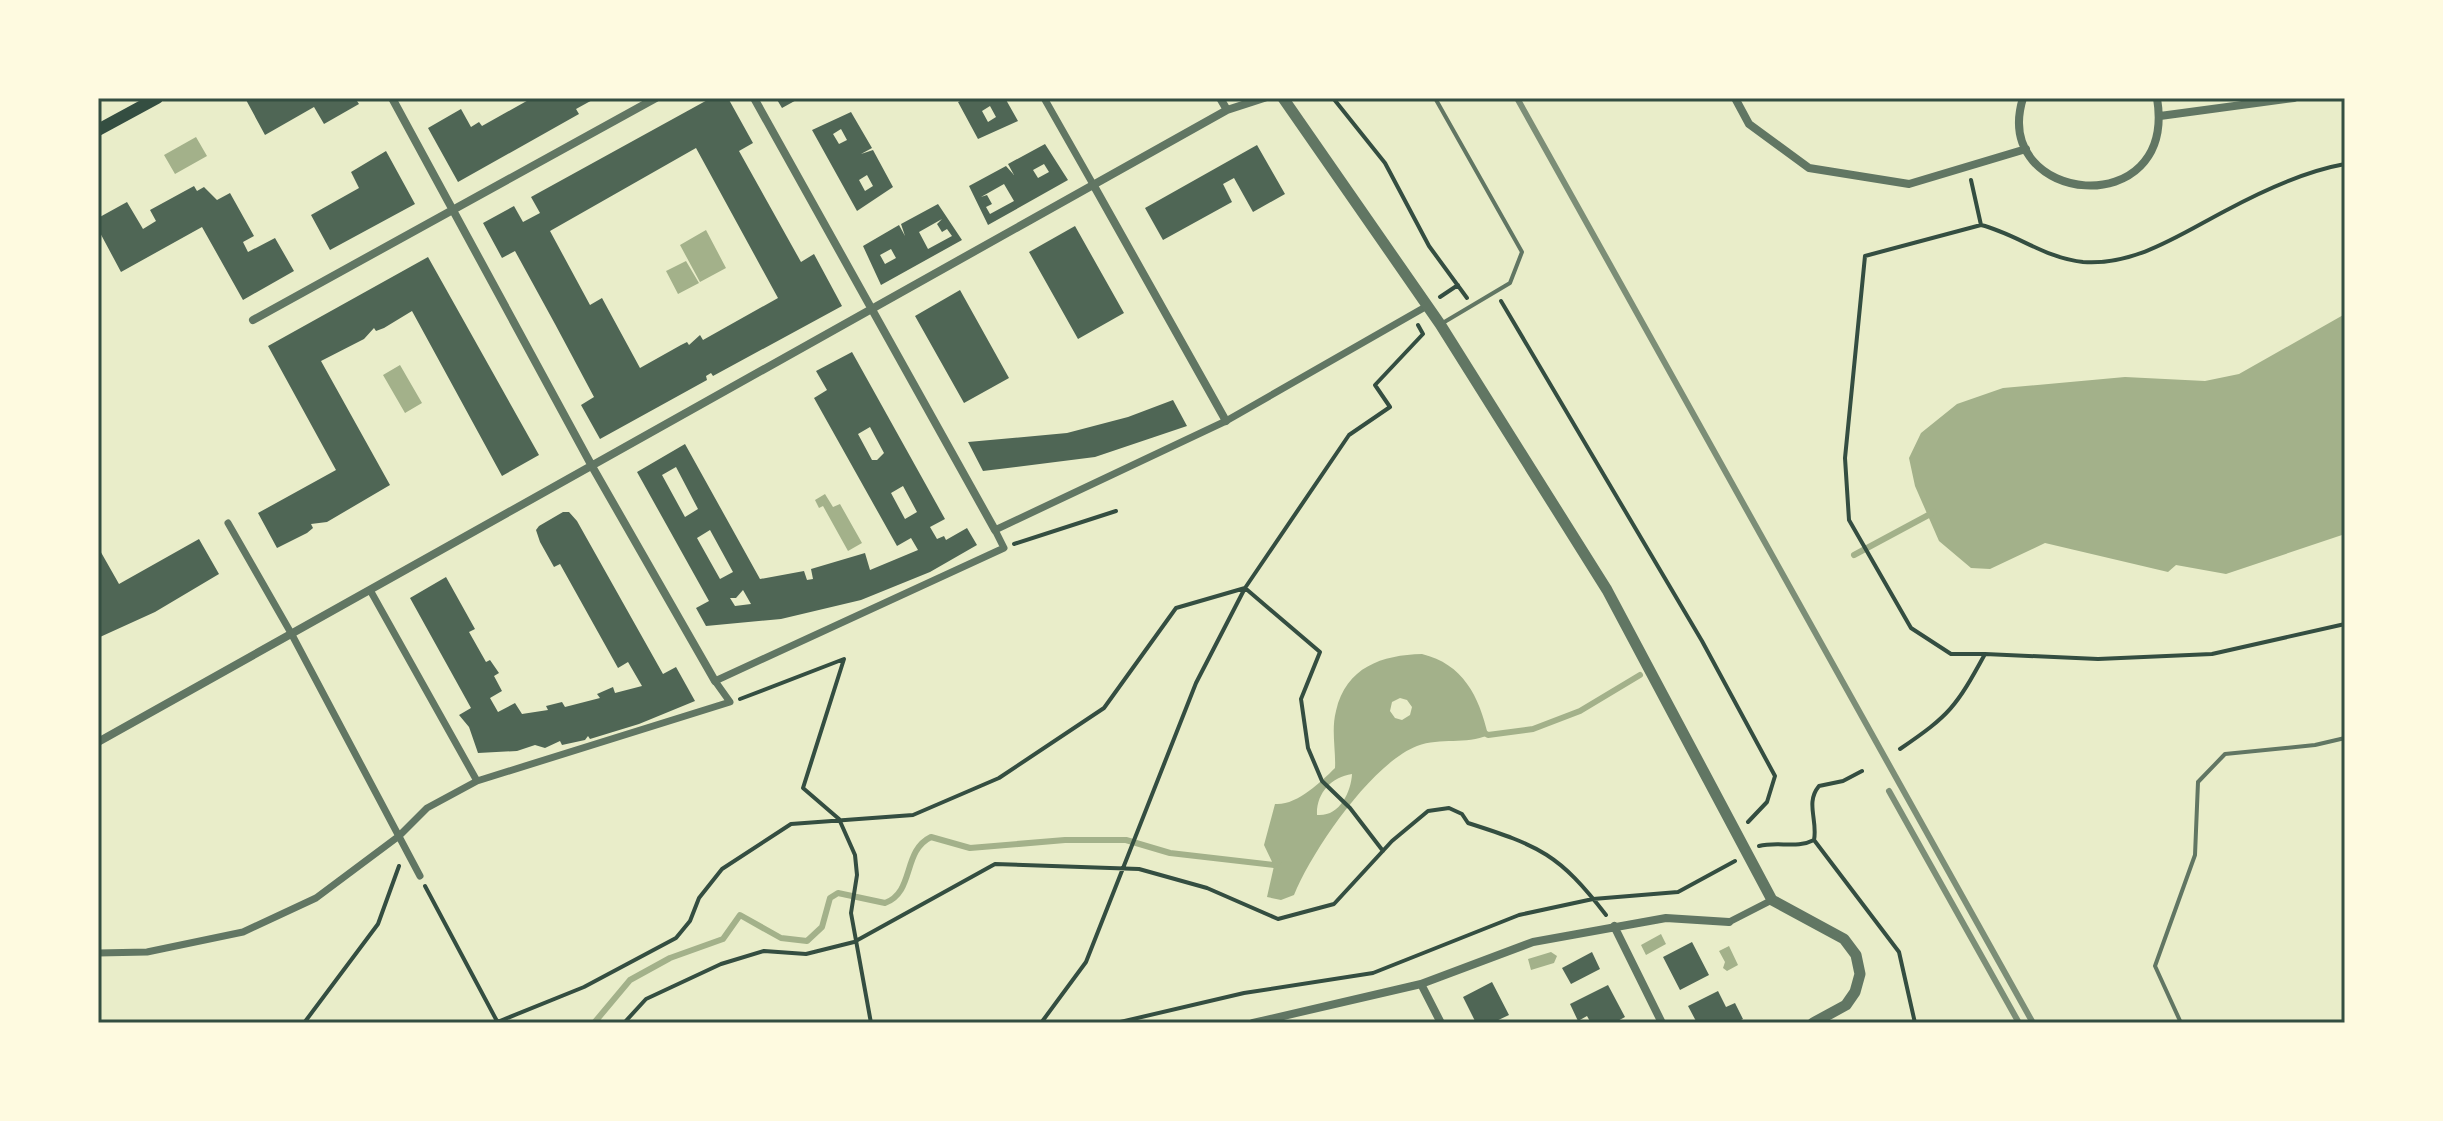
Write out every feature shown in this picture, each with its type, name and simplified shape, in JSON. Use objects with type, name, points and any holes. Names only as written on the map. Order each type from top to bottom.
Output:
[{"type":"main road","points":[[98,130],[157,98]]},
{"type":"street","points":[[98,953],[147,952],[243,932],[316,898],[399,836],[427,808],[477,781],[730,702],[593,468],[392,98]]},
{"type":"street","points":[[253,320],[656,98]]},
{"type":"street","points":[[715,681],[1004,548],[754,98]]},
{"type":"street","points":[[1044,98],[1226,421]]},
{"type":"street","points":[[1220,98],[1227,110]]},
{"type":"street","points":[[98,742],[593,468],[1227,110],[1264,98]]},
{"type":"street","points":[[1283,98],[1440,324],[1607,590],[1733,832],[1772,900],[1844,939],[1856,955],[1860,974],[1855,992],[1846,1005],[1813,1023]]},
{"type":"street","points":[[1735,98],[1749,124],[1809,168],[1909,184],[2026,149]]},
{"type":"street","points":[[2023,98],[2019,126],[2026,149],[2040,168],[2060,182],[2082,188],[2106,186],[2128,177],[2145,161],[2156,140],[2160,116],[2157,98]]},
{"type":"street","points":[[2160,116],[2294,98]]},
{"type":"street","points":[[995,530],[1226,421],[1427,306]]},
{"type":"street","points":[[228,523],[291,633],[420,876]]},
{"type":"street","points":[[370,590],[477,781]]},
{"type":"street","points":[[1253,1023],[1421,984],[1533,942],[1666,918],[1729,922],[1772,900]]},
{"type":"street","points":[[1614,926],[1662,1023]]},
{"type":"street","points":[[1421,984],[1441,1023]]},
{"type":"lane","points":[[1435,98],[1522,252],[1510,283],[1440,324]]},
{"type":"lane","points":[[2181,1023],[2155,966],[2195,855],[2198,782],[2225,754],[2315,745],[2345,738]]},
{"type":"path","points":[[1333,98],[1385,163],[1429,246],[1458,285],[1427,306]]},
{"type":"path","points":[[2345,164],[2224,211],[2158,247],[2104,263],[2056,258],[2000,230],[1981,225],[1865,256],[1845,458],[1849,520],[1911,628],[1951,654],[2098,659],[2212,654],[2345,624]]},
{"type":"path","points":[[1968,166],[1981,225]]},
{"type":"path","points":[[1496,292],[1702,641],[1775,776],[1767,802],[1733,832]]},
{"type":"path","points":[[1041,1023],[1086,962],[1196,683],[1245,588],[1349,435],[1390,407],[1375,385],[1423,334],[1412,315]]},
{"type":"path","points":[[1004,548],[1116,511]]},
{"type":"path","points":[[1245,588],[1320,652],[1301,699],[1308,748],[1322,781],[1350,808],[1383,851]]},
{"type":"path","points":[[420,876],[497,1023],[584,987],[676,938],[690,921],[699,898],[722,869],[791,824],[913,815],[999,778],[1104,708],[1176,608],[1245,588]]},
{"type":"path","points":[[1900,749],[1944,719],[1958,703],[1985,654]]},
{"type":"path","points":[[730,702],[844,659],[803,788],[839,819],[855,855],[852,903],[854,942],[871,1023]]},
{"type":"path","points":[[624,1023],[646,999],[721,964],[764,951],[806,954],[854,942],[995,864],[1139,869],[1207,888],[1278,919],[1334,904],[1383,851],[1428,811],[1449,808],[1462,814],[1468,823],[1541,849],[1561,862],[1614,926]]},
{"type":"path","points":[[1814,840],[1899,952],[1915,1023]]},
{"type":"path","points":[[304,1023],[378,924],[406,850]]},
{"type":"path","points":[[1116,1023],[1244,993],[1373,973],[1519,915],[1593,899]]},
{"type":"shaded area","points":[[196,137],[207,156],[175,174],[164,155]]},
{"type":"shaded area","points":[[706,230],[726,268],[700,282],[680,245]]},
{"type":"shaded area","points":[[686,261],[699,283],[678,294],[666,271]]},
{"type":"shaded area","points":[[2345,314],[2345,534],[2226,574],[2176,565],[2168,572],[2045,543],[1990,569],[1971,568],[1939,541],[1915,486],[1909,458],[1921,433],[1957,404],[2003,388],[2125,377],[2205,381],[2239,374]]},
{"type":"shaded area","points":[[400,365],[422,403],[405,413],[383,375]]},
{"type":"shaded area","points":[[825,494],[833,507],[840,504],[862,543],[848,551],[823,506],[819,508],[815,500]]},
{"type":"shaded area","points":[[1422,654],[1436,659],[1459,674],[1480,707],[1488,735],[1471,740],[1426,743],[1399,756],[1363,789],[1345,811],[1314,856],[1294,895],[1281,900],[1267,897],[1274,866],[1264,845],[1275,804],[1300,797],[1335,768],[1335,718],[1348,684],[1368,666]],"holes":[[[1400,698],[1407,700],[1412,707],[1410,715],[1402,720],[1395,718],[1390,711],[1392,702]],[[1352,774],[1349,789],[1337,808],[1325,815],[1317,815],[1319,800],[1326,788]]]},
{"type":"shaded area","points":[[1661,934],[1666,944],[1646,955],[1641,945]]},
{"type":"shaded area","points":[[1729,946],[1738,965],[1727,971],[1723,968],[1725,962],[1719,951]]},
{"type":"shaded area","points":[[1551,952],[1557,956],[1554,963],[1531,970],[1528,959]]},
{"type":"building","points":[[245,98],[355,98],[359,104],[324,124],[314,107],[265,135]]},
{"type":"building","points":[[532,98],[596,98],[576,109],[579,114],[458,182],[428,128],[461,109],[471,127],[479,122],[482,126]]},
{"type":"building","points":[[711,98],[728,98],[753,143],[739,151],[801,262],[814,254],[842,306],[713,376],[711,373],[706,376],[707,380],[600,439],[581,405],[594,397],[555,324],[515,251],[502,258],[483,223],[514,206],[523,222],[540,213],[531,197]],"holes":[[[696,148],[778,298],[703,340],[700,335],[689,345],[687,342],[640,368],[602,298],[590,305],[550,231]]]},
{"type":"building","points":[[776,98],[800,98],[782,108]]},
{"type":"building","points":[[966,98],[1005,98],[1018,121],[978,139],[958,102]],"holes":[[[990,106],[996,117],[988,122],[982,111]]]},
{"type":"building","points":[[851,112],[872,148],[861,154],[873,150],[893,187],[857,211],[812,130]],"holes":[[[841,129],[847,140],[839,144],[833,134]],[[867,175],[873,186],[865,191],[859,180]]]},
{"type":"building","points":[[1045,144],[1068,180],[988,225],[969,186],[1006,166],[1014,175],[1008,164]],"holes":[[[1044,164],[1049,172],[1038,178],[1033,170]],[[1004,184],[1014,201],[990,214],[986,207],[992,204],[987,195],[981,197]]]},
{"type":"building","points":[[1257,145],[1285,194],[1253,212],[1234,178],[1223,184],[1232,202],[1163,240],[1145,208]]},
{"type":"building","points":[[386,151],[415,204],[330,250],[311,215],[359,188],[351,172]]},
{"type":"building","points":[[194,186],[197,191],[204,187],[217,200],[230,193],[254,236],[243,242],[248,252],[275,238],[294,271],[243,300],[202,227],[121,272],[98,229],[98,218],[127,202],[143,229],[156,221],[150,210]]},
{"type":"building","points":[[938,204],[962,240],[881,285],[863,246],[899,225],[905,236],[901,224]],"holes":[[[942,219],[937,224],[942,232],[947,229],[952,236],[928,249],[919,232]],[[891,249],[896,258],[885,264],[880,255]]]},
{"type":"building","points":[[1075,226],[1124,313],[1078,339],[1029,252]]},
{"type":"building","points":[[428,257],[539,455],[502,476],[412,311],[384,328],[376,331],[374,328],[364,339],[321,361],[390,485],[327,522],[311,524],[313,528],[307,533],[277,548],[258,513],[336,470],[268,346]]},
{"type":"building","points":[[960,290],[1009,378],[964,403],[915,316]]},
{"type":"building","points":[[852,352],[945,519],[930,527],[937,539],[944,536],[946,540],[967,528],[977,545],[930,572],[861,600],[781,619],[706,626],[696,608],[709,601],[637,472],[685,444],[760,579],[804,571],[807,580],[813,579],[811,569],[865,553],[870,570],[918,550],[911,538],[897,546],[814,398],[827,390],[816,371]],"holes":[[[870,427],[884,453],[877,460],[872,460],[858,434]],[[676,467],[698,509],[685,517],[662,475]],[[903,486],[917,512],[905,519],[891,493]],[[710,530],[733,572],[720,579],[697,538]],[[743,590],[751,604],[735,606],[730,598],[736,598]]]},
{"type":"building","points":[[1173,400],[1187,426],[1095,457],[983,471],[968,442],[1067,433],[1128,417]]},
{"type":"building","points":[[563,512],[569,512],[577,521],[663,674],[676,667],[695,701],[639,724],[590,739],[588,736],[585,740],[562,745],[560,741],[545,748],[535,745],[517,751],[478,753],[469,727],[459,715],[471,708],[410,598],[446,577],[475,629],[469,632],[486,662],[490,660],[499,673],[494,676],[502,691],[490,698],[498,712],[515,703],[522,714],[548,710],[546,706],[562,702],[565,707],[600,698],[597,694],[613,687],[615,693],[642,686],[628,662],[618,668],[560,564],[554,567],[540,542],[536,530],[539,526]]},
{"type":"building","points":[[199,539],[219,574],[155,612],[100,637],[98,547],[119,584]]},
{"type":"building","points":[[1692,942],[1709,975],[1680,990],[1663,957]]},
{"type":"building","points":[[1592,952],[1600,969],[1571,984],[1562,968]]},
{"type":"building","points":[[1492,982],[1509,1015],[1492,1023],[1476,1023],[1463,997]]},
{"type":"building","points":[[1608,985],[1625,1017],[1614,1023],[1591,1023],[1587,1016],[1578,1021],[1570,1004]]},
{"type":"building","points":[[1718,991],[1726,1007],[1735,1003],[1743,1019],[1735,1023],[1697,1023],[1688,1006]]},
{"type":"waterway","points":[[1854,555],[1934,512]]},
{"type":"waterway","points":[[1483,732],[1488,735],[1533,729],[1580,711],[1640,675]]},
{"type":"waterway","points":[[594,1023],[630,980],[670,958],[723,939],[740,915],[781,938],[807,941],[822,927],[830,898],[838,893],[885,903],[901,890],[916,852],[931,837],[970,848],[1065,840],[1126,840],[1170,853],[1274,865],[1278,862]]},
{"type":"railway","points":[[1517,98],[2033,1023]]},
{"type":"railway","points":[[1889,791],[2019,1023]]}]
